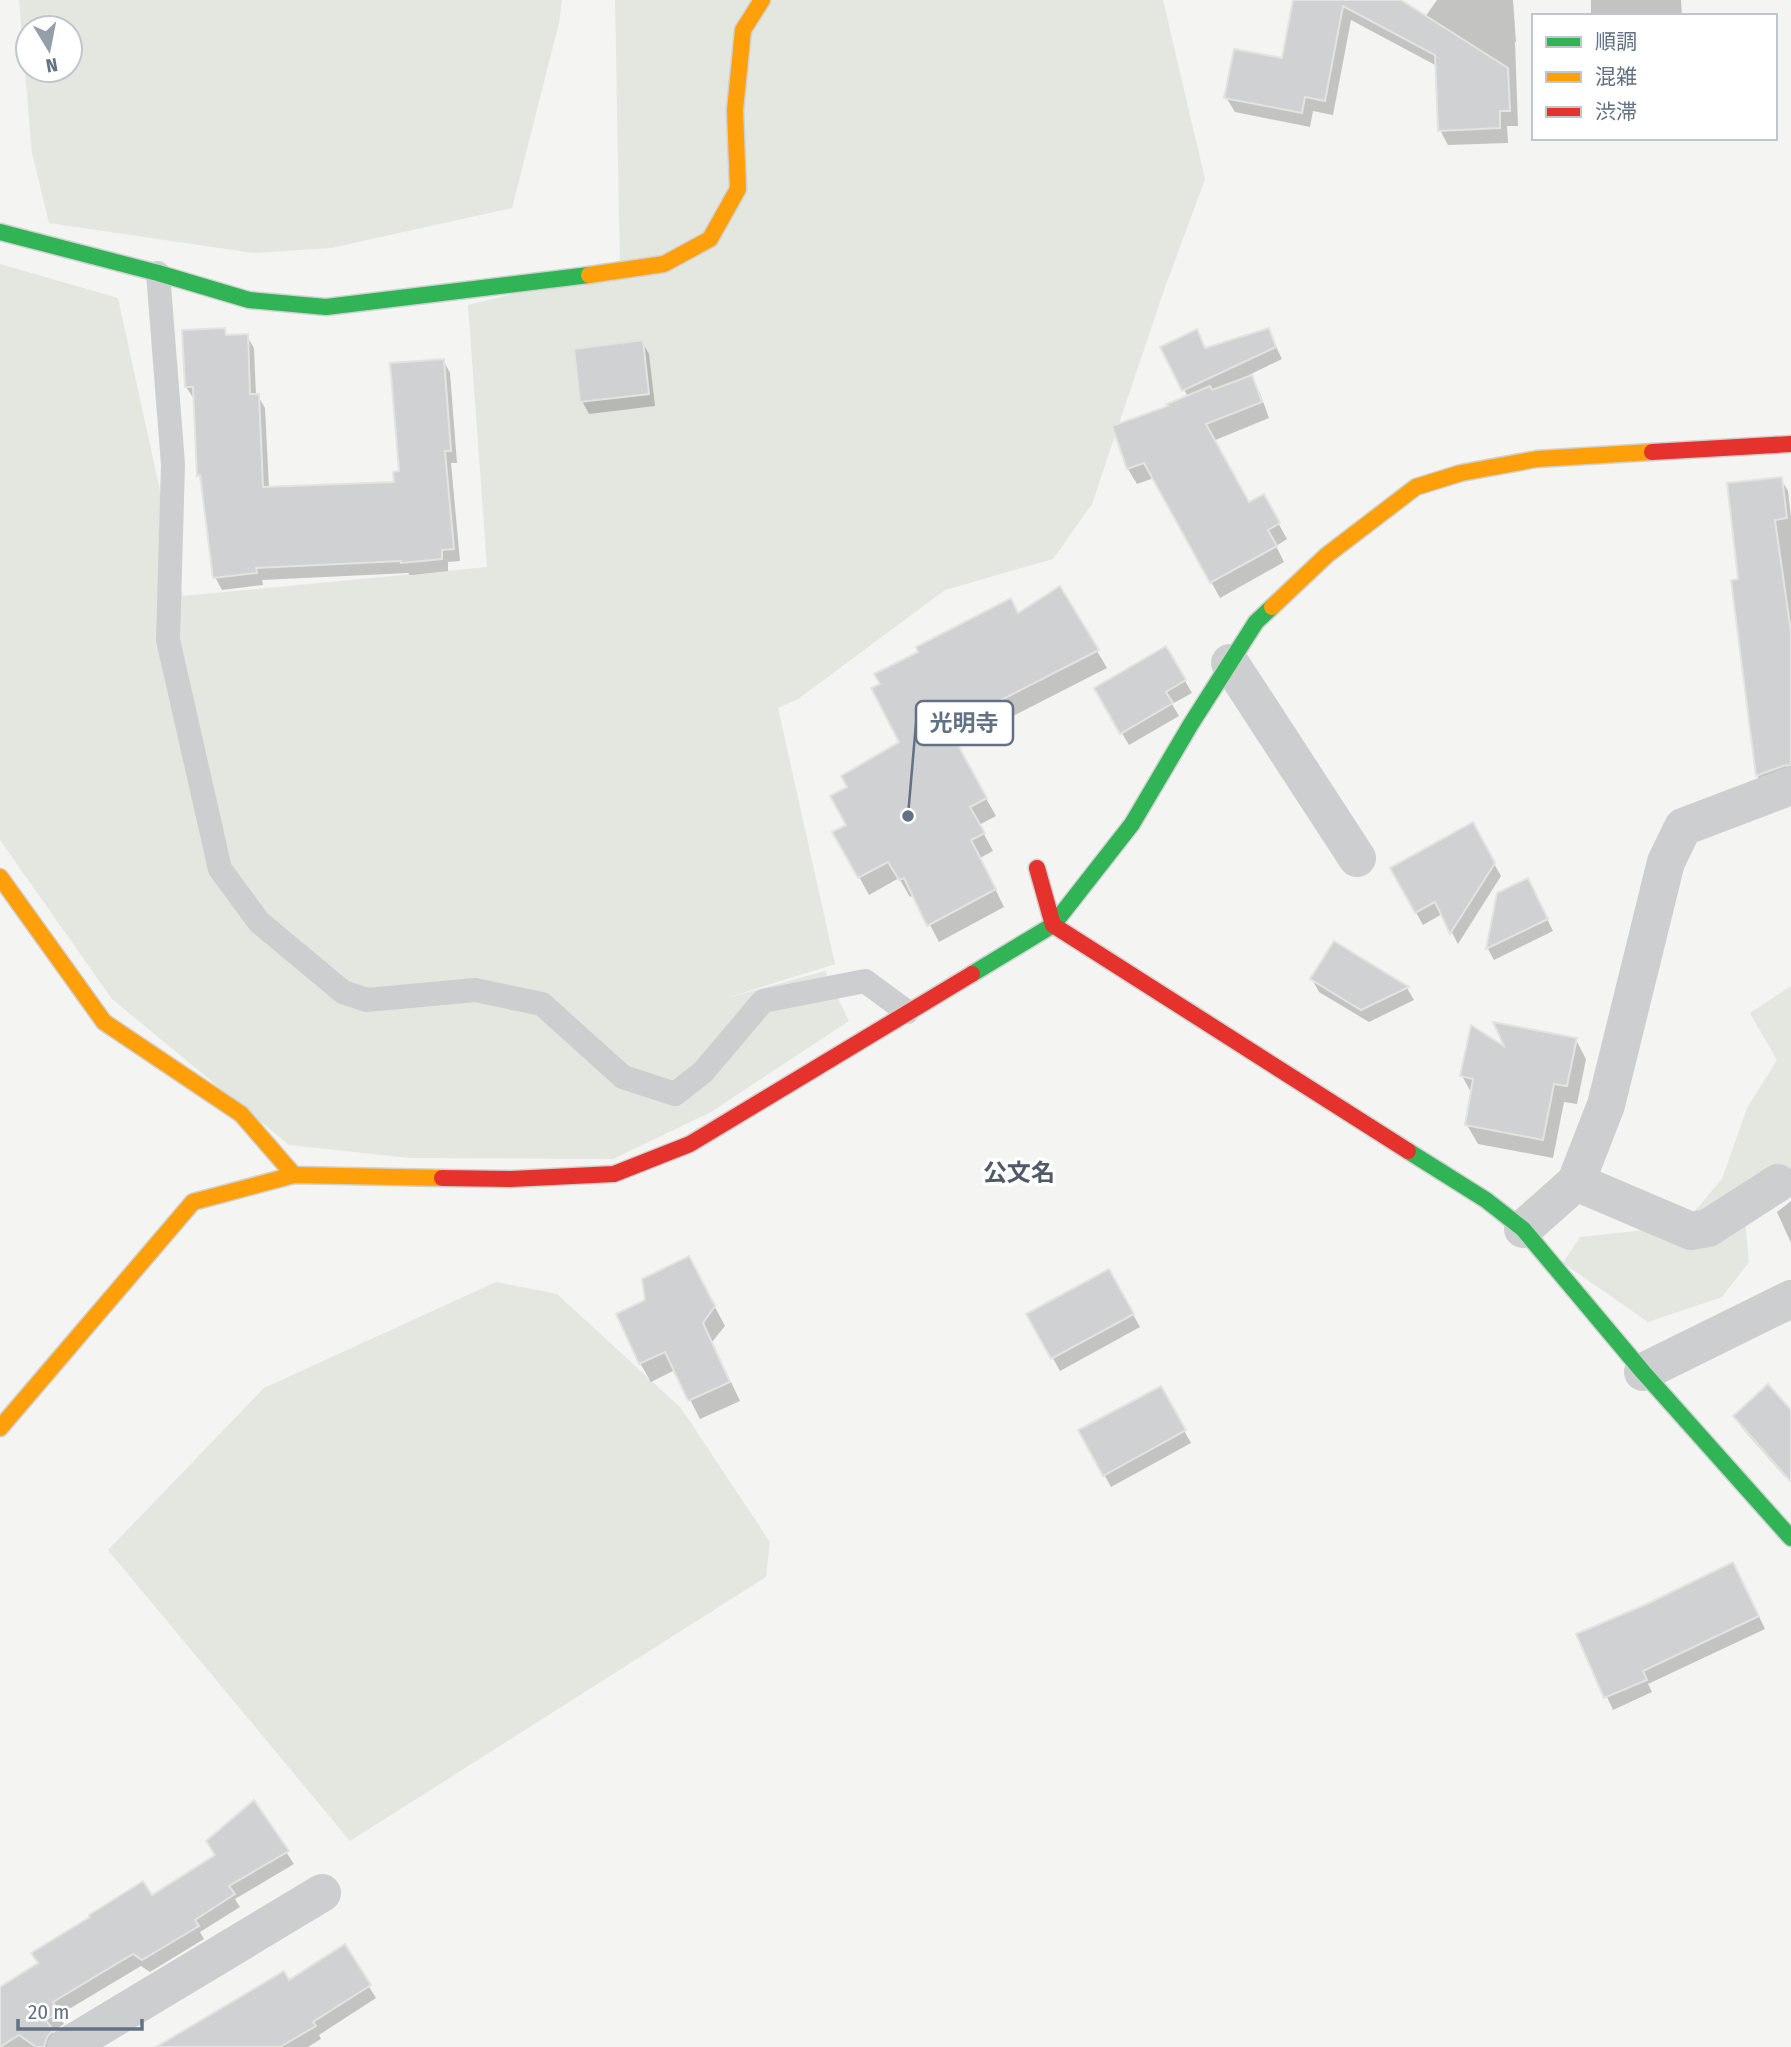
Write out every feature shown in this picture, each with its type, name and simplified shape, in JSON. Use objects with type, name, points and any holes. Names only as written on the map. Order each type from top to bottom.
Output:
[{"type":"street","points":[[0,232],[249,300],[326,307],[602,274],[663,264],[710,239],[738,189],[735,110],[743,30],[762,0]]},
{"type":"street","points":[[0,1428],[192,1202],[294,1175],[510,1179],[614,1174],[690,1144],[1053,925],[1132,824],[1256,622],[1327,555],[1416,487],[1461,474],[1537,459],[1791,444]]},
{"type":"street","points":[[1230,663],[1357,858]]},
{"type":"street","points":[[1523,1229],[1576,1182],[1606,1105],[1666,862],[1683,827],[1791,786]]},
{"type":"street","points":[[1037,868],[1053,925],[1486,1200],[1523,1229],[1643,1372],[1791,1538]]},
{"type":"street","points":[[0,877],[104,1022],[241,1114],[294,1175]]},
{"type":"street","points":[[1576,1182],[1691,1231],[1708,1228],[1778,1184]]},
{"type":"street","points":[[1643,1372],[1791,1299]]},
{"type":"street","points":[[66,2047],[322,1893]]},
{"type":"lane","points":[[158,273],[173,464],[168,640],[219,869],[259,922],[342,992],[368,1000],[475,990],[542,1004],[623,1077],[675,1094],[703,1072],[763,1001],[865,981],[907,1012]]},
{"type":"shaded area","points":[[19,0],[562,0],[559,23],[512,208],[331,248],[253,253],[49,223],[32,153],[26,84],[84,84],[84,14],[20,14]]},
{"type":"shaded area","points":[[615,0],[1163,0],[1205,179],[1163,293],[1092,504],[1053,559],[945,590],[798,699],[778,708],[835,964],[723,999],[825,971],[849,1021],[711,1112],[613,1159],[410,1158],[289,1145],[112,999],[0,840],[0,264],[118,298],[183,596],[487,567],[468,305],[620,268]]},
{"type":"shaded area","points":[[1791,986],[1791,1178],[1745,1221],[1749,1262],[1722,1297],[1648,1322],[1563,1263],[1580,1237],[1682,1226],[1722,1179],[1747,1108],[1777,1060],[1750,1013]]},
{"type":"shaded area","points":[[496,1282],[557,1294],[681,1408],[770,1542],[766,1577],[350,1841],[108,1550],[264,1388]]},
{"type":"building","points":[[1293,0],[1401,0],[1508,68],[1510,111],[1500,111],[1500,128],[1438,131],[1435,55],[1343,6],[1325,101],[1305,97],[1302,113],[1224,98],[1234,49],[1282,58]]},
{"type":"building","points":[[225,328],[226,335],[248,334],[250,394],[259,394],[263,487],[394,482],[393,472],[399,471],[390,363],[444,359],[451,451],[445,451],[454,549],[442,550],[442,559],[256,568],[257,573],[213,578],[200,475],[197,476],[193,387],[185,387],[182,330]]},
{"type":"building","points":[[1269,328],[1276,347],[1182,391],[1160,347],[1197,329],[1205,348]]},
{"type":"building","points":[[643,340],[649,394],[580,402],[574,349]]},
{"type":"building","points":[[1252,375],[1262,402],[1206,424],[1249,502],[1264,494],[1280,523],[1268,530],[1277,546],[1210,583],[1144,463],[1127,469],[1112,426],[1168,406],[1167,404],[1210,386],[1212,390]]},
{"type":"building","points":[[1782,477],[1787,518],[1775,520],[1791,632],[1791,765],[1756,776],[1731,580],[1738,579],[1727,483]]},
{"type":"building","points":[[1060,586],[1099,650],[948,727],[987,798],[970,807],[985,833],[971,840],[996,889],[927,926],[904,878],[899,880],[888,862],[858,878],[832,832],[846,825],[830,796],[847,787],[841,776],[899,742],[871,688],[880,684],[874,674],[918,652],[916,647],[1011,598],[1018,613]]},
{"type":"building","points":[[1166,646],[1186,680],[1166,692],[1173,703],[1120,734],[1094,688]]},
{"type":"building","points":[[1473,822],[1495,863],[1450,934],[1435,902],[1415,913],[1390,868]]},
{"type":"building","points":[[1528,878],[1548,919],[1486,949],[1497,893]]},
{"type":"building","points":[[1334,941],[1409,987],[1361,1010],[1310,979]]},
{"type":"building","points":[[1493,1022],[1577,1038],[1567,1086],[1554,1084],[1543,1140],[1465,1125],[1473,1079],[1460,1076],[1471,1025],[1504,1046]]},
{"type":"building","points":[[689,1256],[715,1306],[703,1323],[730,1382],[688,1401],[665,1352],[639,1364],[616,1314],[645,1300],[642,1279]]},
{"type":"building","points":[[1109,1269],[1134,1314],[1051,1359],[1026,1314]]},
{"type":"building","points":[[1768,1384],[1791,1410],[1791,1482],[1733,1416]]},
{"type":"building","points":[[1161,1386],[1186,1430],[1103,1476],[1078,1430]]},
{"type":"building","points":[[1733,1562],[1759,1616],[1643,1671],[1647,1680],[1604,1698],[1576,1634],[1647,1604]]},
{"type":"building","points":[[254,1800],[289,1851],[229,1886],[235,1894],[195,1920],[199,1926],[142,1960],[133,1954],[53,2002],[59,2012],[46,2020],[53,2030],[44,2047],[36,2047],[19,2035],[0,2047],[0,1987],[38,1963],[31,1953],[143,1881],[152,1895],[215,1855],[206,1841]]},
{"type":"building","points":[[345,1944],[371,1985],[313,2022],[316,2026],[280,2047],[156,2047],[284,1971],[289,1980]]},
{"type":"traffic: fast","points":[[0,232],[249,300],[326,307],[589,275]]},
{"type":"traffic: fast","points":[[972,974],[1053,925],[1132,824],[1256,622],[1272,607]]},
{"type":"traffic: fast","points":[[1408,1151],[1486,1200],[1523,1229],[1643,1372],[1791,1538]]},
{"type":"traffic: slow","points":[[589,275],[664,264],[710,239],[738,189],[735,110],[743,30],[762,0]]},
{"type":"traffic: slow","points":[[1272,607],[1327,555],[1416,487],[1461,473],[1537,459],[1652,452]]},
{"type":"traffic: slow","points":[[0,877],[104,1022],[241,1114],[294,1175]]},
{"type":"traffic: slow","points":[[0,1428],[193,1202],[294,1175],[442,1178]]},
{"type":"traffic: jam","points":[[1652,452],[1791,444]]},
{"type":"traffic: jam","points":[[1037,868],[1053,925],[1408,1151]]},
{"type":"traffic: jam","points":[[442,1178],[511,1179],[614,1174],[690,1144],[972,974]]},
{"type":"place","name":"光明寺","points":[[908,816]]},
{"type":"district","name":"公文名","points":[[1019,1173]]}]
